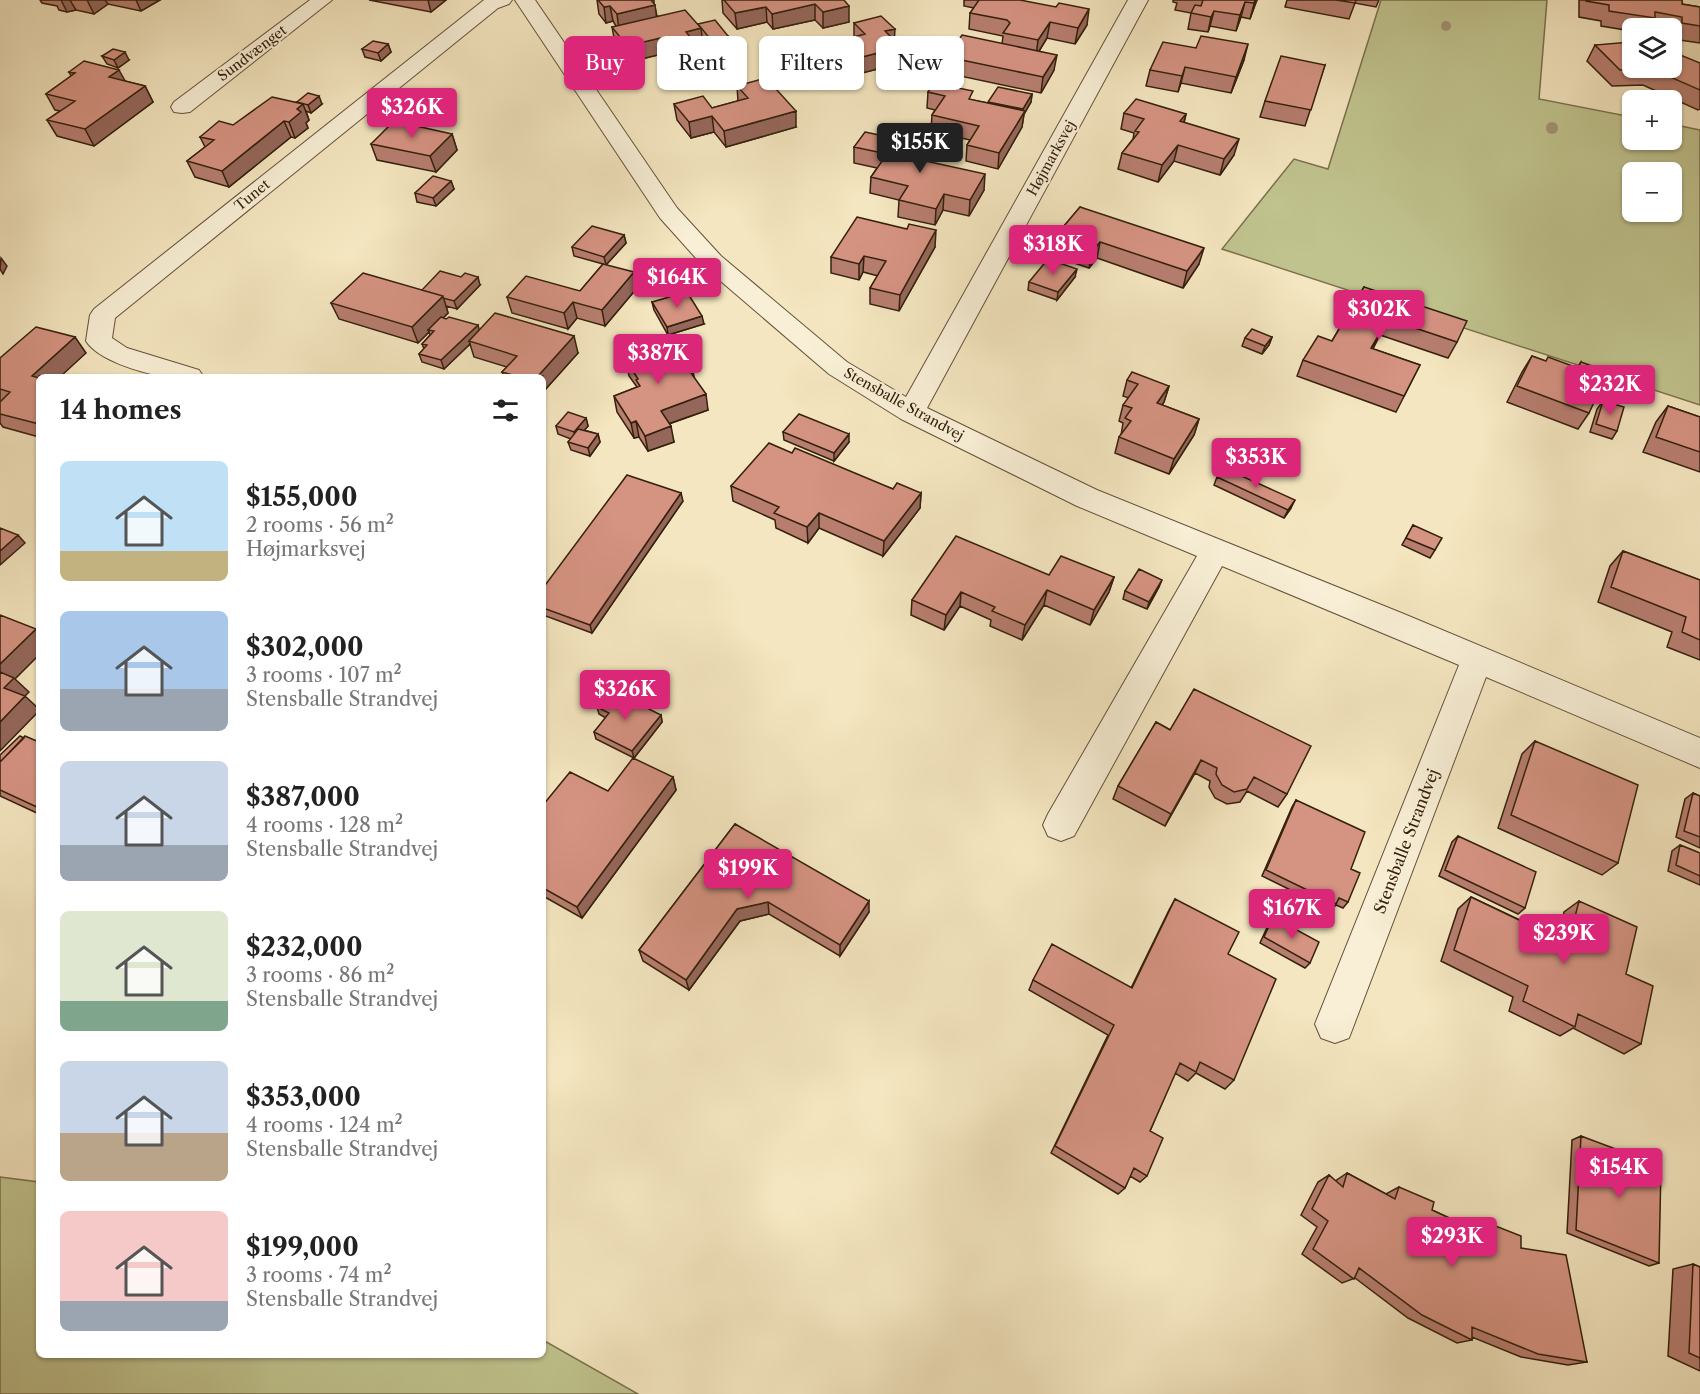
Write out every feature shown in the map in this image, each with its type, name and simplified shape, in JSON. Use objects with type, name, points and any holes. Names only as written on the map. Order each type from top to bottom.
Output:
[{"type":"street","name":"Sundvænget","points":[[182,107],[322,0]]},
{"type":"street","name":"Tunet","points":[[183,374],[118,354],[99,341],[103,315],[491,4],[502,0]]},
{"type":"street","name":"Stensballe Strandvej","points":[[525,0],[668,213],[712,261],[838,368],[911,412],[1087,498],[1477,658],[1700,753]]},
{"type":"street","name":"Højmarksvej","points":[[911,412],[1138,0]]},
{"type":"street","points":[[1061,825],[1216,550]]},
{"type":"street","name":"Stensballe Strandvej","points":[[1335,1024],[1477,658]]},
{"type":"green space","points":[[1381,0],[1547,0],[1539,99],[1622,115],[1622,150],[1682,150],[1682,126],[1700,130],[1700,405],[1222,249],[1294,159],[1328,169]]},
{"type":"green space","points":[[0,1177],[36,1182],[36,1358],[546,1358],[546,1342],[638,1394],[0,1394]]},
{"type":"building","points":[[598,0],[651,0],[655,5],[617,14],[610,6],[604,7]]},
{"type":"building","points":[[724,0],[844,0],[849,6],[823,12],[815,4],[772,14],[766,7],[735,13]]},
{"type":"building","points":[[979,0],[1020,0],[1056,7],[1059,3],[1089,9],[1078,28],[1050,22],[1038,40],[1003,33],[1010,23],[1007,20],[970,13]]},
{"type":"building","points":[[1203,0],[1255,0],[1254,3],[1245,2],[1240,15],[1214,11],[1211,17],[1191,13],[1195,5],[1201,6]]},
{"type":"building","points":[[1336,0],[1356,0],[1355,3]]},
{"type":"building","points":[[1682,0],[1682,4],[1700,7],[1700,26],[1682,23],[1682,17],[1655,12],[1655,18],[1609,11],[1609,5],[1586,1]]},
{"type":"building","points":[[685,10],[701,28],[686,32],[689,36],[657,36],[657,39],[645,42],[645,36],[619,36],[612,27]]},
{"type":"building","points":[[881,16],[895,29],[885,31],[890,36],[876,36],[876,53],[864,56],[864,36],[857,36],[865,34],[854,23]]},
{"type":"building","points":[[715,20],[728,36],[708,36],[698,24]]},
{"type":"building","points":[[962,35],[1057,55],[1043,77],[964,61],[964,36]]},
{"type":"building","points":[[1201,36],[1248,44],[1236,77],[1185,67],[1182,76],[1150,70],[1163,42],[1196,48]]},
{"type":"building","points":[[373,41],[388,44],[378,53],[362,49]]},
{"type":"building","points":[[1622,43],[1622,70],[1620,70],[1595,45]]},
{"type":"building","points":[[113,49],[125,52],[114,60],[102,56]]},
{"type":"building","points":[[1281,56],[1325,65],[1311,110],[1265,101]]},
{"type":"building","points":[[1682,56],[1700,63],[1700,90],[1673,78],[1682,78]]},
{"type":"building","points":[[84,61],[119,70],[109,77],[145,86],[85,129],[47,120],[75,101],[46,94],[75,73],[69,72]]},
{"type":"building","points":[[759,80],[759,90],[777,90],[796,111],[724,131],[712,116],[689,122],[674,104],[703,96],[712,108],[748,98],[741,90],[747,90],[747,83]]},
{"type":"building","points":[[998,87],[1032,94],[1023,109],[988,102]]},
{"type":"building","points":[[964,89],[973,91],[969,99],[1025,111],[999,153],[967,145],[979,126],[932,115],[945,96],[928,92],[929,90]]},
{"type":"building","points":[[308,93],[319,96],[308,105],[297,102]]},
{"type":"building","points":[[272,97],[303,104],[297,109],[301,112],[289,122],[284,121],[222,171],[187,161],[214,140],[200,137],[219,121],[233,125]]},
{"type":"building","points":[[1136,99],[1186,114],[1180,121],[1239,139],[1224,159],[1178,145],[1162,165],[1122,153],[1139,132],[1135,131],[1144,119],[1124,113]]},
{"type":"building","points":[[394,121],[452,134],[430,156],[371,144]]},
{"type":"building","points":[[865,132],[903,140],[894,154],[985,174],[970,200],[944,194],[936,209],[899,200],[908,186],[871,177],[887,154],[854,147]]},
{"type":"building","points":[[433,176],[451,181],[433,198],[415,193]]},
{"type":"building","points":[[1080,207],[1204,248],[1187,271],[1100,242],[1092,252],[1053,239]]},
{"type":"building","points":[[857,217],[907,229],[909,224],[936,230],[900,295],[870,288],[886,261],[864,256],[859,264],[831,257]]},
{"type":"building","points":[[592,226],[624,235],[604,257],[572,247]]},
{"type":"building","points":[[1048,259],[1077,269],[1058,292],[1029,282]]},
{"type":"building","points":[[603,264],[634,272],[602,310],[573,302],[564,313],[507,297],[526,276],[580,291]]},
{"type":"building","points":[[440,271],[461,277],[465,273],[478,277],[454,301],[422,290]]},
{"type":"building","points":[[363,273],[443,296],[412,327],[331,303]]},
{"type":"building","points":[[1364,287],[1467,321],[1457,342],[1388,319],[1371,348],[1420,365],[1404,396],[1303,360],[1318,336],[1332,341]]},
{"type":"building","points":[[687,292],[702,316],[667,327],[652,302]]},
{"type":"building","points":[[495,313],[574,336],[540,374],[502,372],[517,356],[469,341]]},
{"type":"building","points":[[441,317],[478,325],[441,360],[419,354],[427,345],[422,344],[434,331],[428,330]]},
{"type":"building","points":[[36,327],[75,337],[32,376],[36,377],[36,423],[0,414],[0,402],[10,392],[0,389],[0,358]]},
{"type":"building","points":[[1252,329],[1272,337],[1265,346],[1245,338]]},
{"type":"building","points":[[671,336],[692,364],[686,366],[706,394],[661,411],[671,426],[645,436],[636,421],[631,423],[614,396],[640,386],[626,360],[635,357],[631,350]]},
{"type":"building","points":[[1532,356],[1546,361],[1548,357],[1578,368],[1581,362],[1608,372],[1589,413],[1517,386]]},
{"type":"building","points":[[1132,372],[1169,386],[1157,403],[1199,419],[1174,459],[1119,437],[1131,421],[1125,418],[1132,408],[1123,405],[1138,384],[1127,380]]},
{"type":"building","points":[[1603,401],[1624,407],[1617,431],[1596,424]]},
{"type":"building","points":[[1668,406],[1700,417],[1700,452],[1656,437]]},
{"type":"building","points":[[568,412],[586,418],[574,432],[556,426]]},
{"type":"building","points":[[799,414],[849,434],[834,453],[783,432]]},
{"type":"building","points":[[578,429],[598,434],[588,448],[568,442]]},
{"type":"building","points":[[769,443],[792,453],[795,448],[893,489],[897,483],[921,493],[884,541],[819,513],[807,527],[774,513],[779,507],[731,486]]},
{"type":"building","points":[[1224,468],[1295,500],[1288,510],[1217,477]]},
{"type":"building","points":[[627,475],[681,493],[590,625],[546,609],[546,584]]},
{"type":"building","points":[[1413,525],[1442,538],[1435,550],[1406,538]]},
{"type":"building","points":[[0,528],[18,535],[0,551]]},
{"type":"building","points":[[956,536],[1049,575],[1061,556],[1114,577],[1094,610],[1047,590],[1025,625],[992,611],[995,607],[961,592],[946,615],[912,600]]},
{"type":"building","points":[[1623,551],[1700,580],[1700,640],[1682,632],[1686,617],[1611,587]]},
{"type":"building","points":[[1139,569],[1162,580],[1149,602],[1125,591]]},
{"type":"building","points":[[0,615],[36,629],[0,664]]},
{"type":"building","points":[[0,672],[14,678],[4,688],[25,696],[0,722]]},
{"type":"building","points":[[1194,689],[1311,746],[1287,794],[1254,777],[1247,789],[1234,792],[1222,785],[1216,774],[1217,768],[1201,760],[1171,814],[1118,786],[1156,722],[1170,730]]},
{"type":"building","points":[[611,690],[661,715],[632,751],[594,732],[609,713],[597,707]]},
{"type":"building","points":[[20,736],[24,738],[0,762],[0,755]]},
{"type":"building","points":[[25,736],[36,741],[36,807],[0,790],[0,762]]},
{"type":"building","points":[[1535,741],[1638,785],[1618,863],[1511,815]]},
{"type":"building","points":[[633,758],[673,777],[577,907],[546,890],[546,801],[570,772],[608,791]]},
{"type":"building","points":[[1693,793],[1700,796],[1700,837],[1684,831]]},
{"type":"building","points":[[1296,800],[1365,832],[1351,869],[1360,873],[1348,902],[1339,898],[1336,904],[1266,870]]},
{"type":"building","points":[[735,824],[869,901],[840,945],[768,902],[737,909],[686,980],[639,950]]},
{"type":"building","points":[[1458,836],[1536,872],[1525,908],[1445,870]]},
{"type":"building","points":[[1680,845],[1700,853],[1700,876],[1676,865]]},
{"type":"building","points":[[1471,897],[1527,924],[1530,915],[1559,929],[1556,939],[1568,944],[1579,901],[1637,927],[1626,974],[1653,986],[1641,1044],[1578,1014],[1575,1027],[1523,1001],[1528,986],[1454,950]]},
{"type":"building","points":[[1175,899],[1239,932],[1228,954],[1276,979],[1234,1080],[1200,1062],[1196,1072],[1180,1063],[1150,1131],[1163,1138],[1147,1176],[1134,1168],[1125,1188],[1055,1146],[1114,1025],[1033,980],[1052,944],[1132,988]]},
{"type":"building","points":[[1273,917],[1319,942],[1310,963],[1264,937]]},
{"type":"building","points":[[1581,1136],[1661,1166],[1659,1263],[1576,1230]]},
{"type":"building","points":[[1347,1173],[1395,1199],[1399,1187],[1434,1202],[1432,1210],[1482,1233],[1483,1221],[1521,1236],[1521,1248],[1566,1255],[1587,1362],[1538,1354],[1472,1327],[1472,1340],[1422,1315],[1359,1268],[1354,1279],[1313,1249],[1328,1221],[1312,1209],[1329,1175],[1343,1187]]},
{"type":"building","points":[[1693,1264],[1700,1267],[1700,1358],[1689,1353]]}]
